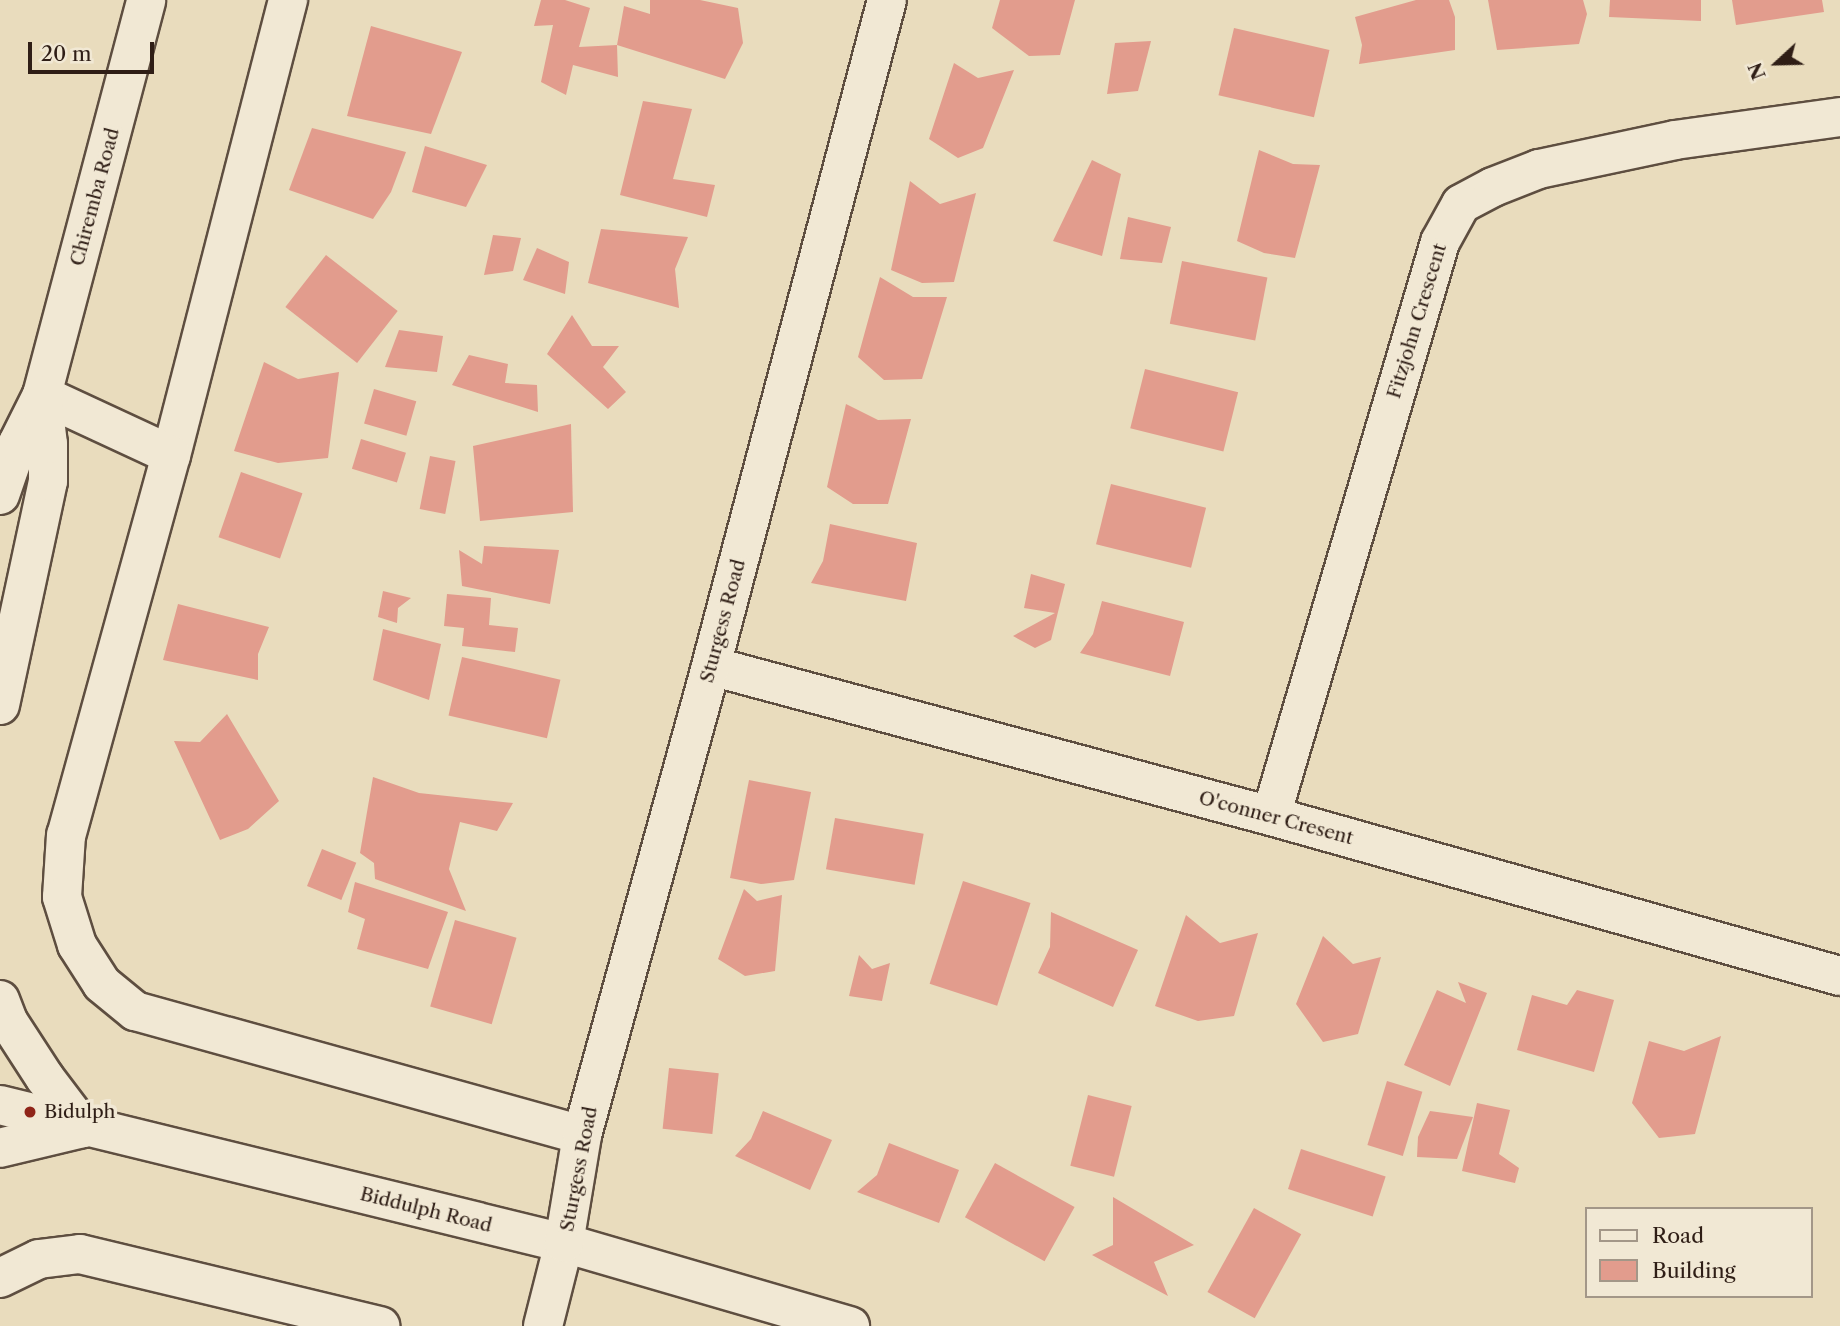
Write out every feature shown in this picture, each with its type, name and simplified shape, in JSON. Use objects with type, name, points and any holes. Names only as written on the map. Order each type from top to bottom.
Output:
[{"type":"street","name":"Chiremba Road","points":[[0,495],[18,443],[42,395],[146,0]]},
{"type":"street","points":[[288,0],[171,455],[66,835],[62,897],[77,945],[103,984],[135,1011],[582,1135]]},
{"type":"street","name":"Sturgess Road","points":[[542,1326],[564,1243],[582,1135],[711,666],[887,0]]},
{"type":"street","name":"Fitzjohn Crescent","points":[[1271,816],[1440,242],[1461,204],[1493,187],[1539,169],[1675,140],[1840,117]]},
{"type":"street","name":"Chiremba Road","points":[[0,705],[48,481],[48,444],[42,395]]},
{"type":"street","points":[[42,395],[171,455]]},
{"type":"street","name":"O'conner Cresent","points":[[711,666],[1271,816],[1840,976]]},
{"type":"street","points":[[0,1000],[8,1021],[45,1078],[83,1128],[0,1148]]},
{"type":"street","name":"Biddulph Road","points":[[0,1105],[83,1128],[564,1243],[850,1326]]},
{"type":"street","points":[[0,1278],[39,1259],[80,1254],[380,1326]]},
{"type":"building","points":[[541,0],[565,0],[590,8],[579,47],[617,45],[618,77],[573,65],[566,95],[541,82],[553,25],[534,26]]},
{"type":"building","points":[[650,0],[700,0],[738,8],[743,43],[725,79],[617,45],[624,6],[650,14]]},
{"type":"building","points":[[1000,0],[1075,0],[1060,55],[1029,56],[992,28]]},
{"type":"building","points":[[1416,0],[1449,0],[1455,17],[1455,50],[1359,64],[1362,45],[1355,17]]},
{"type":"building","points":[[1488,0],[1583,0],[1587,14],[1579,44],[1497,50]]},
{"type":"building","points":[[1610,0],[1701,0],[1701,21],[1609,17]]},
{"type":"building","points":[[1732,0],[1822,0],[1824,12],[1736,25]]},
{"type":"building","points":[[371,26],[462,52],[431,134],[347,116]]},
{"type":"building","points":[[1234,28],[1329,50],[1314,117],[1218,95]]},
{"type":"building","points":[[1151,41],[1138,91],[1107,94],[1115,43]]},
{"type":"building","points":[[954,63],[978,78],[1014,70],[983,148],[958,158],[929,139]]},
{"type":"building","points":[[643,101],[692,109],[673,179],[715,185],[707,217],[620,195]]},
{"type":"building","points":[[312,128],[406,152],[391,192],[373,219],[289,190]]},
{"type":"building","points":[[425,146],[487,165],[466,207],[412,192]]},
{"type":"building","points":[[1259,150],[1293,164],[1320,165],[1295,258],[1264,253],[1237,241]]},
{"type":"building","points":[[1092,160],[1121,174],[1102,256],[1053,241]]},
{"type":"building","points":[[910,181],[940,204],[976,193],[954,282],[922,283],[891,270]]},
{"type":"building","points":[[1128,217],[1171,227],[1162,263],[1120,259]]},
{"type":"building","points":[[601,229],[688,237],[675,269],[679,308],[588,283]]},
{"type":"building","points":[[493,235],[521,238],[513,271],[484,275]]},
{"type":"building","points":[[537,248],[569,262],[565,294],[523,280]]},
{"type":"building","points":[[326,255],[398,311],[357,363],[285,307]]},
{"type":"building","points":[[1182,261],[1267,278],[1255,340],[1170,324]]},
{"type":"building","points":[[880,277],[913,297],[947,297],[922,379],[884,380],[858,357]]},
{"type":"building","points":[[572,315],[592,346],[619,346],[603,367],[626,392],[608,409],[547,354]]},
{"type":"building","points":[[399,330],[443,336],[437,372],[385,367]]},
{"type":"building","points":[[469,355],[508,364],[505,383],[537,385],[538,412],[452,385]]},
{"type":"building","points":[[264,362],[298,379],[339,372],[328,458],[278,463],[234,451]]},
{"type":"building","points":[[1145,369],[1238,392],[1223,451],[1130,428]]},
{"type":"building","points":[[374,389],[416,401],[406,436],[364,424]]},
{"type":"building","points":[[846,404],[878,420],[911,419],[888,504],[853,504],[827,487]]},
{"type":"building","points":[[571,424],[573,512],[480,521],[473,446]]},
{"type":"building","points":[[361,439],[406,453],[397,482],[352,469]]},
{"type":"building","points":[[430,456],[456,461],[445,514],[420,509]]},
{"type":"building","points":[[241,472],[302,493],[280,558],[219,537]]},
{"type":"building","points":[[1111,484],[1206,508],[1191,568],[1096,544]]},
{"type":"building","points":[[830,524],[917,543],[906,601],[811,583],[823,561]]},
{"type":"building","points":[[484,546],[559,550],[550,604],[462,586],[459,550],[482,564]]},
{"type":"building","points":[[1031,574],[1065,584],[1051,640],[1035,648],[1013,636],[1055,613],[1024,608]]},
{"type":"building","points":[[383,591],[411,598],[398,608],[397,623],[378,617]]},
{"type":"building","points":[[447,594],[491,598],[489,625],[518,628],[515,652],[462,646],[464,628],[444,626]]},
{"type":"building","points":[[1102,601],[1184,622],[1170,676],[1080,653],[1093,634]]},
{"type":"building","points":[[178,604],[269,627],[258,654],[258,680],[163,660]]},
{"type":"building","points":[[383,629],[441,644],[429,700],[373,680]]},
{"type":"building","points":[[462,657],[560,680],[547,738],[449,715]]},
{"type":"building","points":[[227,714],[279,801],[248,829],[220,840],[174,741],[200,742]]},
{"type":"building","points":[[373,777],[419,793],[513,803],[497,831],[460,822],[449,869],[466,911],[375,879],[374,863],[360,853]]},
{"type":"building","points":[[749,780],[811,792],[794,880],[761,884],[730,878]]},
{"type":"building","points":[[835,818],[924,834],[915,885],[826,869]]},
{"type":"building","points":[[322,849],[356,863],[341,900],[307,886]]},
{"type":"building","points":[[963,881],[1031,903],[997,1006],[930,984]]},
{"type":"building","points":[[355,882],[448,912],[428,969],[357,949],[365,919],[348,912]]},
{"type":"building","points":[[744,889],[757,901],[782,895],[775,971],[745,976],[718,959]]},
{"type":"building","points":[[1051,912],[1138,950],[1113,1007],[1038,973],[1050,947]]},
{"type":"building","points":[[1186,915],[1220,943],[1258,933],[1234,1016],[1198,1021],[1155,1006]]},
{"type":"building","points":[[455,920],[517,938],[492,1024],[430,1007]]},
{"type":"building","points":[[1323,936],[1353,964],[1381,957],[1358,1034],[1323,1042],[1296,1004]]},
{"type":"building","points":[[859,955],[872,969],[890,963],[882,1001],[849,996]]},
{"type":"building","points":[[1458,982],[1487,993],[1450,1086],[1404,1065],[1437,990],[1466,1003]]},
{"type":"building","points":[[1577,990],[1614,1000],[1594,1072],[1517,1050],[1532,995],[1567,1005]]},
{"type":"building","points":[[1721,1036],[1695,1134],[1659,1138],[1632,1103],[1649,1041],[1684,1051]]},
{"type":"building","points":[[669,1068],[719,1073],[712,1134],[663,1129]]},
{"type":"building","points":[[1387,1081],[1422,1092],[1403,1156],[1367,1145]]},
{"type":"building","points":[[1088,1095],[1132,1106],[1114,1177],[1070,1166]]},
{"type":"building","points":[[1477,1103],[1510,1110],[1499,1154],[1519,1168],[1515,1183],[1462,1171]]},
{"type":"building","points":[[763,1111],[832,1140],[810,1190],[735,1156],[751,1139]]},
{"type":"building","points":[[1430,1111],[1473,1117],[1457,1159],[1417,1157],[1418,1137]]},
{"type":"building","points":[[889,1143],[959,1170],[939,1223],[857,1192],[877,1175]]},
{"type":"building","points":[[1301,1149],[1386,1177],[1373,1216],[1288,1189]]},
{"type":"building","points":[[995,1163],[1075,1207],[1045,1261],[965,1217]]},
{"type":"building","points":[[1113,1197],[1194,1245],[1154,1262],[1168,1296],[1092,1255],[1113,1245]]},
{"type":"building","points":[[1254,1208],[1301,1234],[1255,1318],[1207,1292]]},
{"type":"place","name":"Bidulph","points":[[30,1112]]}]
